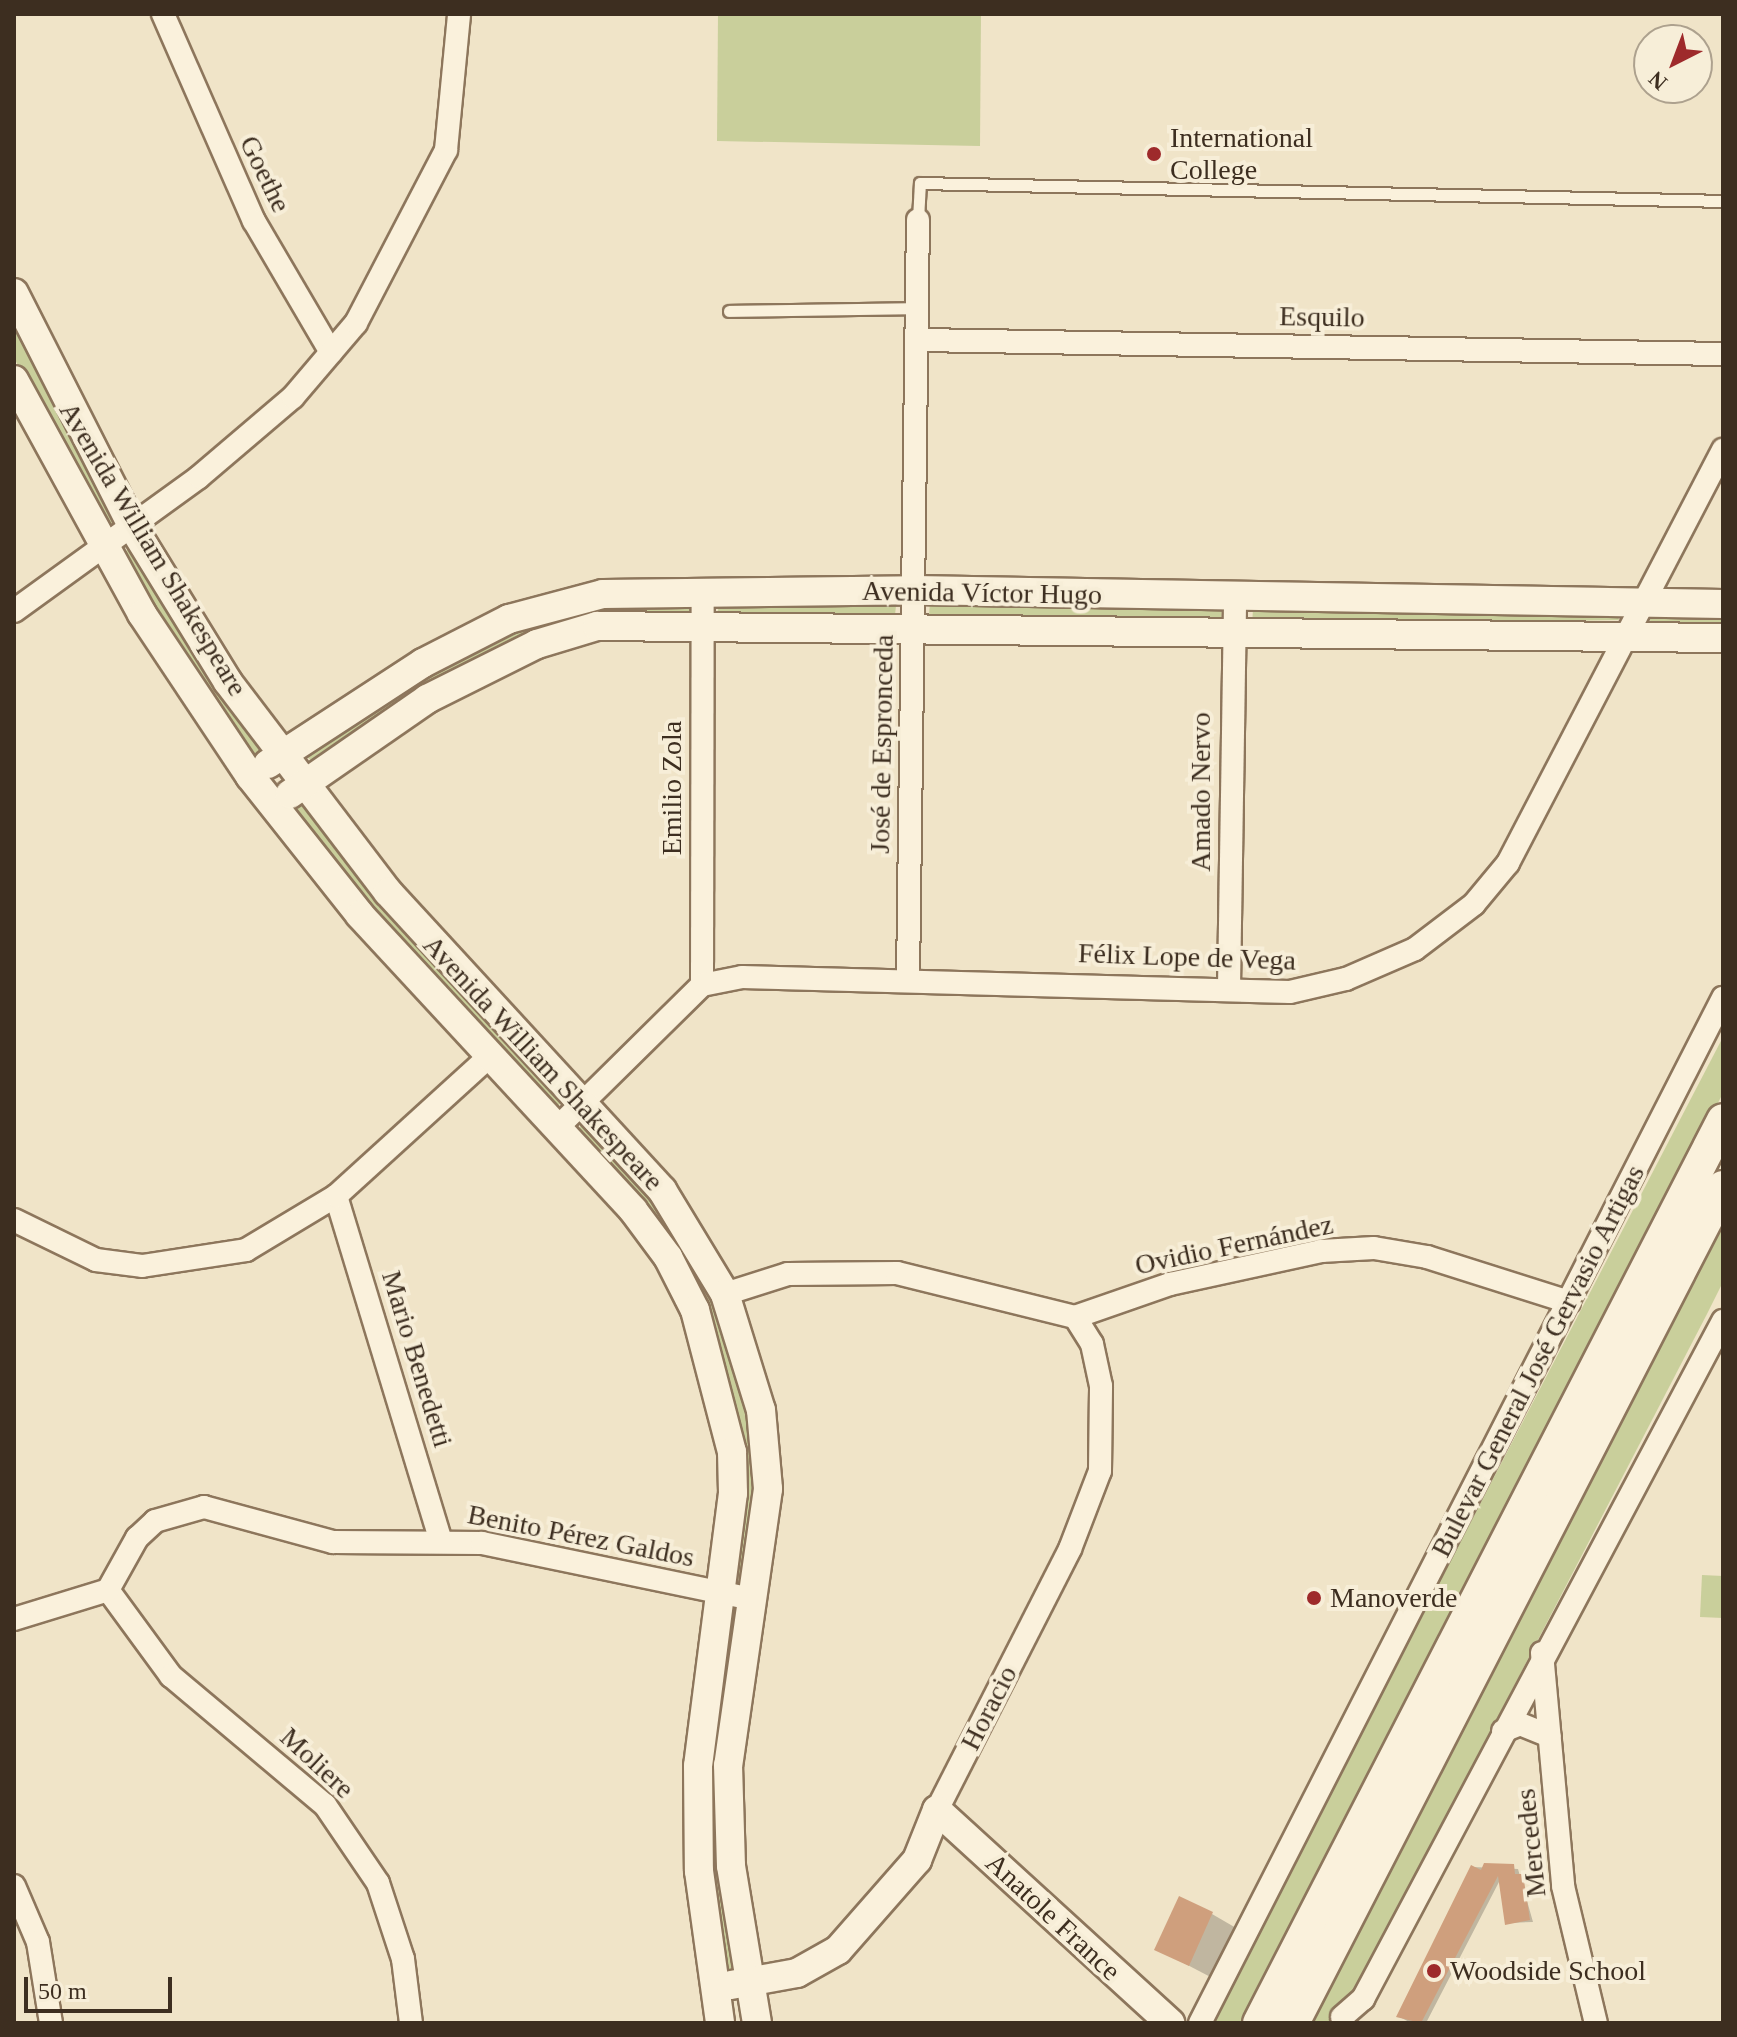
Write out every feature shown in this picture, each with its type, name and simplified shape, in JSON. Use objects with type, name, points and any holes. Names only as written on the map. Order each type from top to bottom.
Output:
[{"type":"main road","name":"Bulevar General José Gervasio Artigas","points":[[1259,2023],[1723,1120]]},
{"type":"main road","points":[[1293,2023],[1723,1187]]},
{"type":"street","name":"Goethe","points":[[163,14],[254,221],[331,352]]},
{"type":"street","points":[[14,611],[105,547],[293,397],[331,352],[403,245],[446,150],[459,14]]},
{"type":"street","name":"José de Espronceda","points":[[908,980],[920,340],[918,220]]},
{"type":"street","name":"Avenida William Shakespeare","points":[[14,293],[132,526],[303,786],[443,955],[586,1103],[662,1190],[725,1294],[766,1449],[753,1599],[728,1765],[731,1866],[747,1982],[757,2023]]},
{"type":"street","name":"Esquilo","points":[[920,340],[1723,354]]},
{"type":"street","name":"Avenida William Shakespeare","points":[[14,380],[105,547],[250,776],[360,915],[559,1126],[668,1257],[695,1310],[732,1452],[721,1594],[698,1766],[712,1989],[720,2023]]},
{"type":"street","name":"Félix Lope de Vega","points":[[702,985],[742,977],[1229,987],[1290,992],[1346,979],[1415,949],[1474,904],[1508,863],[1723,450]]},
{"type":"street","name":"Avenida Víctor Hugo","points":[[250,776],[423,663],[509,619],[603,594],[915,590],[1235,598],[1723,604]]},
{"type":"street","name":"Emilio Zola","points":[[702,985],[703,591]]},
{"type":"street","name":"Amado Nervo","points":[[1229,987],[1232,635],[1235,598]]},
{"type":"street","name":"Avenida Víctor Hugo","points":[[272,805],[427,699],[537,644],[597,626],[915,624],[1232,635],[1723,638]]},
{"type":"street","points":[[559,1126],[586,1103],[702,985]]},
{"type":"street","name":"Bulevar General José Gervasio Artigas","points":[[1200,2023],[1723,998]]},
{"type":"street","points":[[18,1233],[96,1260],[180,1264],[246,1250],[336,1196],[490,1056]]},
{"type":"street","name":"Mario Benedetti","points":[[336,1196],[440,1539]]},
{"type":"street","name":"Ovidio Fernández","points":[[1075,1317],[1170,1284],[1321,1251],[1374,1248],[1427,1257],[1569,1302]]},
{"type":"street","points":[[725,1294],[788,1274],[897,1273],[1075,1317]]},
{"type":"street","name":"Horacio","points":[[712,1989],[797,1973],[838,1950],[917,1860],[937,1810],[1070,1549],[1100,1471],[1101,1386],[1092,1344],[1075,1317]]},
{"type":"street","points":[[1342,2017],[1363,1999],[1542,1653],[1723,1321]]},
{"type":"street","name":"Benito Pérez Galdos","points":[[108,1590],[137,1538],[184,1508],[333,1542],[440,1539],[753,1599]]},
{"type":"street","points":[[14,1619],[108,1590]]},
{"type":"street","name":"Moliere","points":[[108,1590],[126,1624],[171,1676],[325,1805],[378,1883],[403,1959],[411,2023]]},
{"type":"street","name":"Mercedes","points":[[1542,1653],[1563,1886],[1596,2023]]},
{"type":"street","points":[[1503,1731],[1520,1724],[1550,1736]]},
{"type":"street","name":"Anatole France","points":[[937,1810],[1170,2023]]},
{"type":"street","points":[[14,1886],[38,1942],[51,2023]]},
{"type":"lane","points":[[918,220],[920,183],[1723,201]]},
{"type":"lane","points":[[729,311],[920,308]]},
{"type":"green space","points":[[718,14],[981,14],[980,146],[717,141]]},
{"type":"green space","points":[[14,315],[116,522],[112,526],[24,379],[14,357]]},
{"type":"green space","points":[[131,548],[265,749],[251,758],[121,554]]},
{"type":"green space","points":[[606,601],[691,603],[695,616],[608,618],[315,763],[308,758],[305,750],[481,643]]},
{"type":"green space","points":[[930,601],[1222,607],[1221,625],[929,616]]},
{"type":"green space","points":[[720,604],[896,606],[895,615],[716,616]]},
{"type":"green space","points":[[1253,608],[1617,615],[1619,620],[1252,626]]},
{"type":"green space","points":[[1723,613],[1723,630],[1650,621],[1651,617]]},
{"type":"green space","points":[[300,796],[564,1099],[560,1104],[555,1107],[423,972],[285,808]]},
{"type":"green space","points":[[1723,1037],[1723,1093],[1275,1980],[1242,2023],[1210,2023]]},
{"type":"green space","points":[[584,1119],[655,1196],[718,1297],[759,1452],[742,1581],[733,1576],[721,1364],[577,1133]]},
{"type":"green space","points":[[1723,1204],[1723,1282],[1707,1314],[1362,1979],[1336,2023],[1306,2023]]},
{"type":"green space","points":[[1702,1575],[1723,1576],[1723,1618],[1700,1617]]},
{"type":"green space","points":[[736,1617],[736,1963],[728,1971],[705,1873],[704,1764]]},
{"type":"building","name":"Woodside School","points":[[1484,1863],[1514,1864],[1515,1874],[1523,1874],[1530,1920],[1505,1925],[1498,1876],[1421,2023],[1396,2017],[1471,1865],[1481,1870]]},
{"type":"building","points":[[1179,1896],[1213,1912],[1189,1966],[1154,1950]]},
{"type":"place","name":"International College","points":[[1154,154]]},
{"type":"place","name":"Manoverde","points":[[1314,1598]]},
{"type":"place","name":"Woodside School","points":[[1434,1971]]}]
